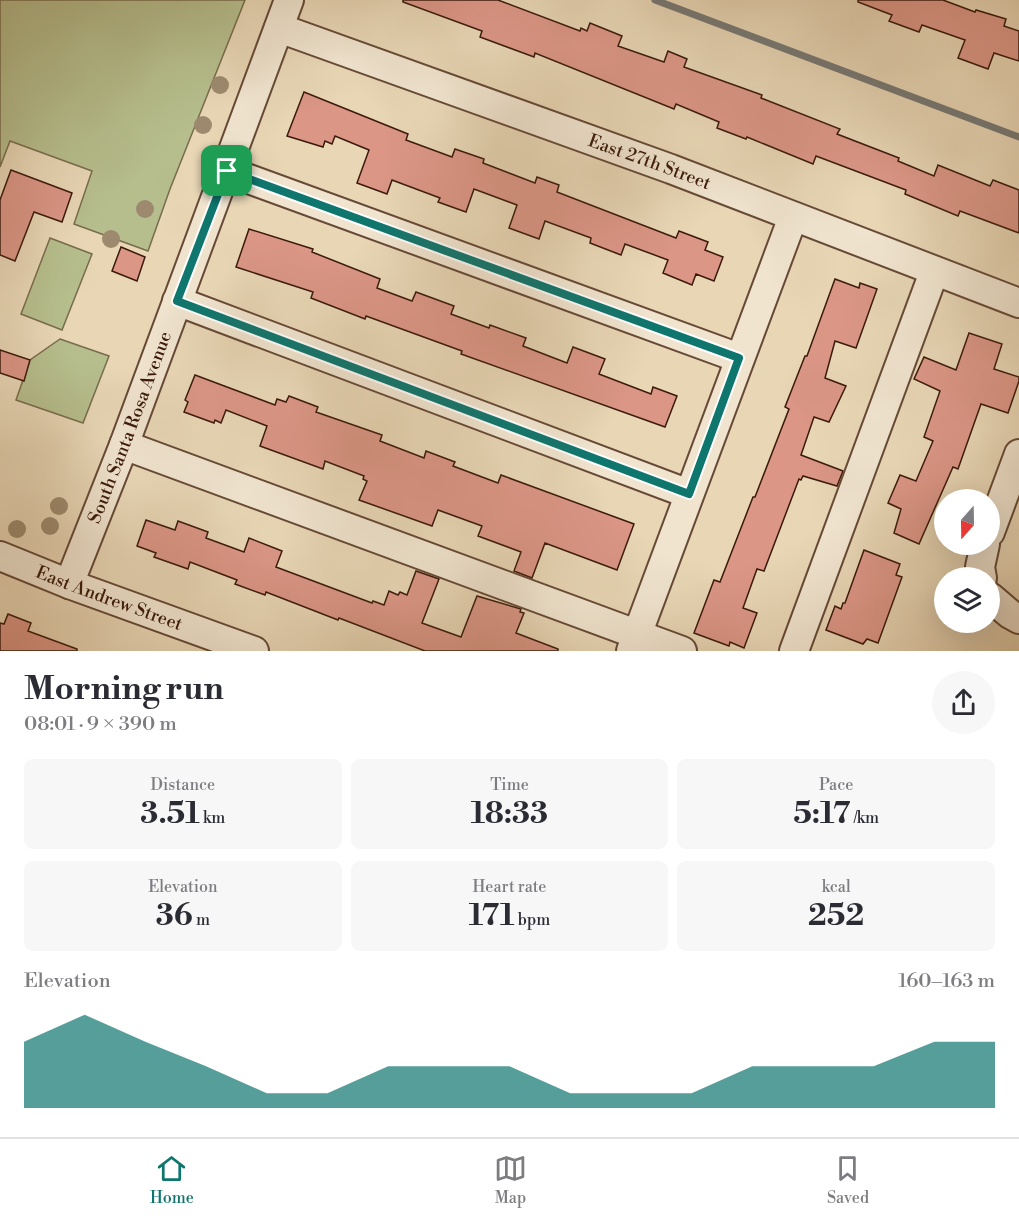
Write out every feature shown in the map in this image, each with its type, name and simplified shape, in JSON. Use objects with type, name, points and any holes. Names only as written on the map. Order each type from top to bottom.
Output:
[{"type":"street","name":"South Santa Rosa Avenue","points":[[69,584],[124,445],[290,0]]},
{"type":"street","name":"East 27th Street","points":[[279,28],[671,169],[1019,303]]},
{"type":"street","points":[[227,171],[739,358]]},
{"type":"street","points":[[634,643],[792,217]]},
{"type":"street","points":[[794,651],[934,272]]},
{"type":"street","points":[[177,301],[689,494]]},
{"type":"street","points":[[124,445],[634,643],[682,651]]},
{"type":"street","points":[[1000,506],[1018,458]]},
{"type":"street","name":"East Andrew Street","points":[[0,556],[69,584],[254,651]]},
{"type":"street","points":[[1000,606],[1019,619]]},
{"type":"green space","points":[[0,0],[245,0],[170,189],[148,251],[74,224],[92,171],[10,141],[0,167]]},
{"type":"green space","points":[[50,238],[92,254],[62,330],[21,314]]},
{"type":"green space","points":[[60,339],[109,356],[83,423],[16,400],[30,360]]},
{"type":"building","points":[[403,0],[498,0],[580,31],[581,28],[587,31],[590,23],[622,36],[618,46],[664,62],[668,51],[687,59],[684,67],[762,95],[761,98],[840,129],[837,134],[899,158],[898,161],[934,176],[938,165],[990,186],[993,180],[1019,190],[1019,233],[960,211],[958,216],[905,194],[906,190],[816,156],[813,164],[747,137],[746,139],[717,128],[719,122],[676,104],[674,109],[535,53],[534,57],[480,37],[482,31],[403,2]]},
{"type":"building","points":[[858,0],[943,0],[975,12],[976,10],[1006,19],[1004,26],[1019,31],[1019,61],[994,53],[988,69],[958,58],[965,40],[922,25],[919,32],[889,21],[892,15],[858,2]]},
{"type":"building","points":[[304,92],[408,134],[406,140],[452,157],[455,149],[484,159],[483,163],[535,183],[537,177],[559,185],[557,192],[676,238],[679,231],[708,242],[705,250],[723,257],[714,281],[696,274],[692,285],[663,273],[668,260],[625,244],[621,255],[590,243],[591,238],[545,221],[539,239],[509,228],[517,205],[474,189],[466,212],[438,202],[440,198],[392,180],[387,194],[357,183],[369,150],[335,136],[332,144],[325,141],[323,147],[287,136]]},
{"type":"building","points":[[11,170],[72,193],[62,222],[34,212],[15,261],[0,255],[0,200]]},
{"type":"building","points":[[249,229],[313,249],[312,252],[380,279],[377,288],[412,301],[416,292],[454,306],[451,314],[526,338],[523,346],[567,363],[573,347],[605,359],[599,374],[651,394],[653,387],[677,396],[665,427],[461,354],[462,351],[366,316],[365,319],[311,298],[313,292],[236,267]]},
{"type":"building","points":[[121,247],[145,257],[137,281],[112,271]]},
{"type":"building","points":[[835,279],[859,288],[860,283],[877,289],[856,348],[835,341],[825,378],[846,386],[829,422],[814,417],[801,455],[843,471],[837,486],[803,476],[801,480],[799,479],[764,571],[757,569],[743,608],[757,613],[744,648],[730,642],[729,646],[694,633],[714,580],[720,582],[753,497],[755,497],[789,409],[785,407],[805,356],[807,356]]},
{"type":"building","points":[[969,333],[1002,344],[994,369],[1019,377],[1019,381],[1008,413],[981,404],[958,469],[953,467],[943,489],[934,489],[934,510],[919,544],[894,533],[901,509],[888,503],[900,475],[916,481],[933,441],[924,437],[940,391],[914,379],[924,357],[956,370]]},
{"type":"building","points":[[0,350],[30,360],[24,381],[0,373]]},
{"type":"building","points":[[195,375],[275,405],[277,399],[286,402],[289,396],[318,407],[316,412],[382,435],[380,441],[424,458],[426,451],[455,462],[453,466],[498,483],[501,475],[634,524],[617,570],[545,543],[532,578],[514,571],[521,552],[478,536],[482,526],[438,510],[432,526],[359,500],[367,481],[363,479],[364,476],[325,461],[323,469],[260,446],[267,426],[226,410],[221,423],[215,420],[214,423],[184,412],[188,402],[185,400]]},
{"type":"building","points":[[146,520],[175,530],[178,521],[208,532],[206,538],[244,552],[249,538],[282,551],[276,567],[372,603],[373,601],[384,605],[389,591],[398,595],[400,592],[407,595],[416,571],[439,579],[422,623],[461,637],[477,596],[521,609],[520,612],[524,613],[516,633],[558,649],[558,651],[425,651],[266,592],[265,595],[235,584],[237,580],[190,562],[188,569],[154,557],[156,553],[137,546]]},
{"type":"building","points":[[864,550],[900,564],[896,575],[902,577],[878,643],[867,639],[863,644],[826,630],[835,606],[841,609],[845,603]]},
{"type":"building","points":[[8,614],[31,623],[28,631],[77,649],[77,651],[0,651],[0,623],[4,624]]},
{"type":"waterway","points":[[655,0],[1019,137]]},
{"type":"route","points":[[227,171],[739,358],[689,494],[177,301],[227,171]]}]
